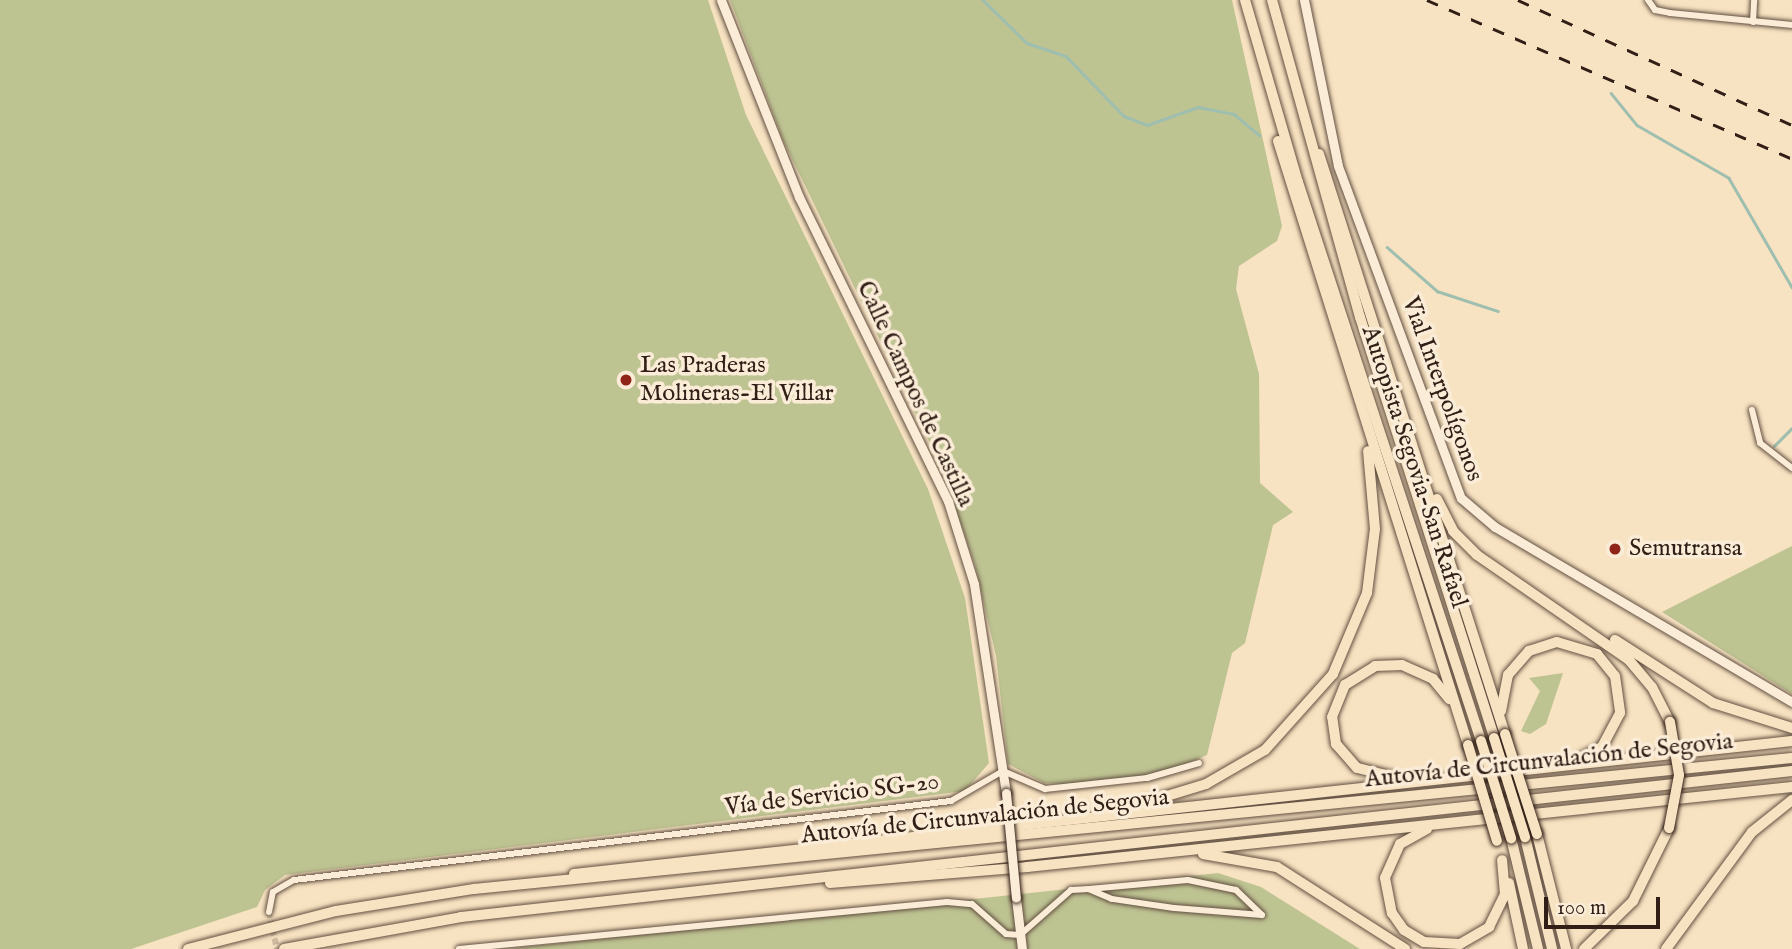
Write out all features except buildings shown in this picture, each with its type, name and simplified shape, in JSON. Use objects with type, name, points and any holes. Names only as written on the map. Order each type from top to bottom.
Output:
[{"type":"highway","name":"Autopista Segovia-San Rafael","points":[[1245,0],[1260,60],[1511,838],[1538,949]]},
{"type":"highway","name":"Autopista Segovia-San Rafael","points":[[1272,0],[1287,62],[1364,330],[1525,837],[1552,949]]},
{"type":"highway","points":[[1030,820],[1144,803],[1206,784],[1265,750],[1333,674],[1367,593],[1375,529],[1370,460],[1260,60]]},
{"type":"highway","points":[[1287,62],[1405,419],[1537,834],[1566,949]]},
{"type":"highway","points":[[1339,347],[1468,745],[1497,841],[1522,949]]},
{"type":"highway","points":[[1405,419],[1447,521],[1466,545],[1613,646],[1652,687],[1670,722],[1679,775],[1669,828],[1633,901],[1584,949]]},
{"type":"highway","points":[[1466,545],[1699,695],[1752,720],[1792,729]]},
{"type":"highway","points":[[1505,734],[1502,693],[1521,657],[1557,642],[1597,654],[1619,688],[1616,726],[1594,752],[1557,764]]},
{"type":"highway","points":[[1436,777],[1374,775],[1349,762],[1334,737],[1336,699],[1360,672],[1402,665],[1437,683],[1462,726]]},
{"type":"highway","points":[[509,885],[1030,820],[1792,741]]},
{"type":"highway","name":"Autovía de Circunvalación de Segovia","points":[[188,949],[336,911],[509,885],[1792,758]]},
{"type":"highway","name":"Autovía de Circunvalación de Segovia","points":[[284,949],[436,920],[1792,771]]},
{"type":"highway","points":[[666,895],[1134,855],[1792,787]]},
{"type":"highway","points":[[1666,949],[1752,832],[1792,800]]},
{"type":"highway","points":[[1459,822],[1418,832],[1393,855],[1386,893],[1404,930],[1424,942],[1448,946],[1480,934],[1503,904],[1502,860]]},
{"type":"highway","points":[[1134,855],[1225,855],[1262,861],[1412,949]]},
{"type":"highway","points":[[1361,919],[1405,949]]},
{"type":"main road","name":"Calle Campos de Castilla","points":[[721,0],[799,197],[948,501],[974,584],[1006,793],[1022,949]]},
{"type":"main road","name":"Vial Interpolígonos","points":[[1304,0],[1338,166],[1413,359],[1458,493],[1495,527],[1792,702]]},
{"type":"street","points":[[1647,0],[1655,10],[1670,13],[1792,25]]},
{"type":"street","points":[[1752,22],[1754,0]]},
{"type":"street","points":[[1752,410],[1760,443],[1792,468]]},
{"type":"street","points":[[1003,771],[1045,789],[1147,778],[1199,763]]},
{"type":"street","name":"Vía de Servicio SG-20","points":[[269,912],[273,892],[294,880],[454,863],[951,800],[1003,771]]},
{"type":"street","points":[[459,949],[947,902],[972,904],[1006,934],[1020,935],[1043,918],[1057,897],[1089,888],[1205,880],[1248,897],[1262,915],[1174,908],[1112,899],[1089,888]]},
{"type":"green space","points":[[0,0],[708,0],[746,115],[928,489],[965,598],[989,763],[965,791],[285,875],[265,890],[257,907],[131,949],[0,949]]},
{"type":"green space","points":[[730,0],[1232,0],[1282,226],[1277,241],[1239,266],[1236,289],[1259,374],[1260,483],[1293,512],[1273,525],[1245,643],[1232,653],[1207,755],[1162,774],[1067,784],[1044,783],[1008,764],[996,656],[975,565],[941,466],[783,140]]},
{"type":"green space","points":[[1792,546],[1792,694],[1662,612]]},
{"type":"green space","points":[[1563,673],[1546,724],[1530,734],[1521,731],[1540,691],[1529,678]]},
{"type":"green space","points":[[1218,873],[1261,887],[1360,949],[506,949]]},
{"type":"waterway","points":[[983,0],[1027,43],[1066,56],[1124,116],[1147,125],[1198,107],[1234,114],[1259,135]]},
{"type":"waterway","points":[[1611,93],[1637,125],[1729,178],[1792,287]]},
{"type":"waterway","points":[[1387,247],[1437,291],[1498,311]]},
{"type":"waterway","points":[[1774,446],[1792,428]]},
{"type":"tunnel","points":[[269,912],[277,949]]},
{"type":"railway","points":[[1427,0],[1792,159]]},
{"type":"railway","points":[[1518,0],[1792,125]]},
{"type":"place","name":"Las Praderas Molineras-El Villar","points":[[626,380]]},
{"type":"place","name":"Semutransa","points":[[1615,549]]}]
